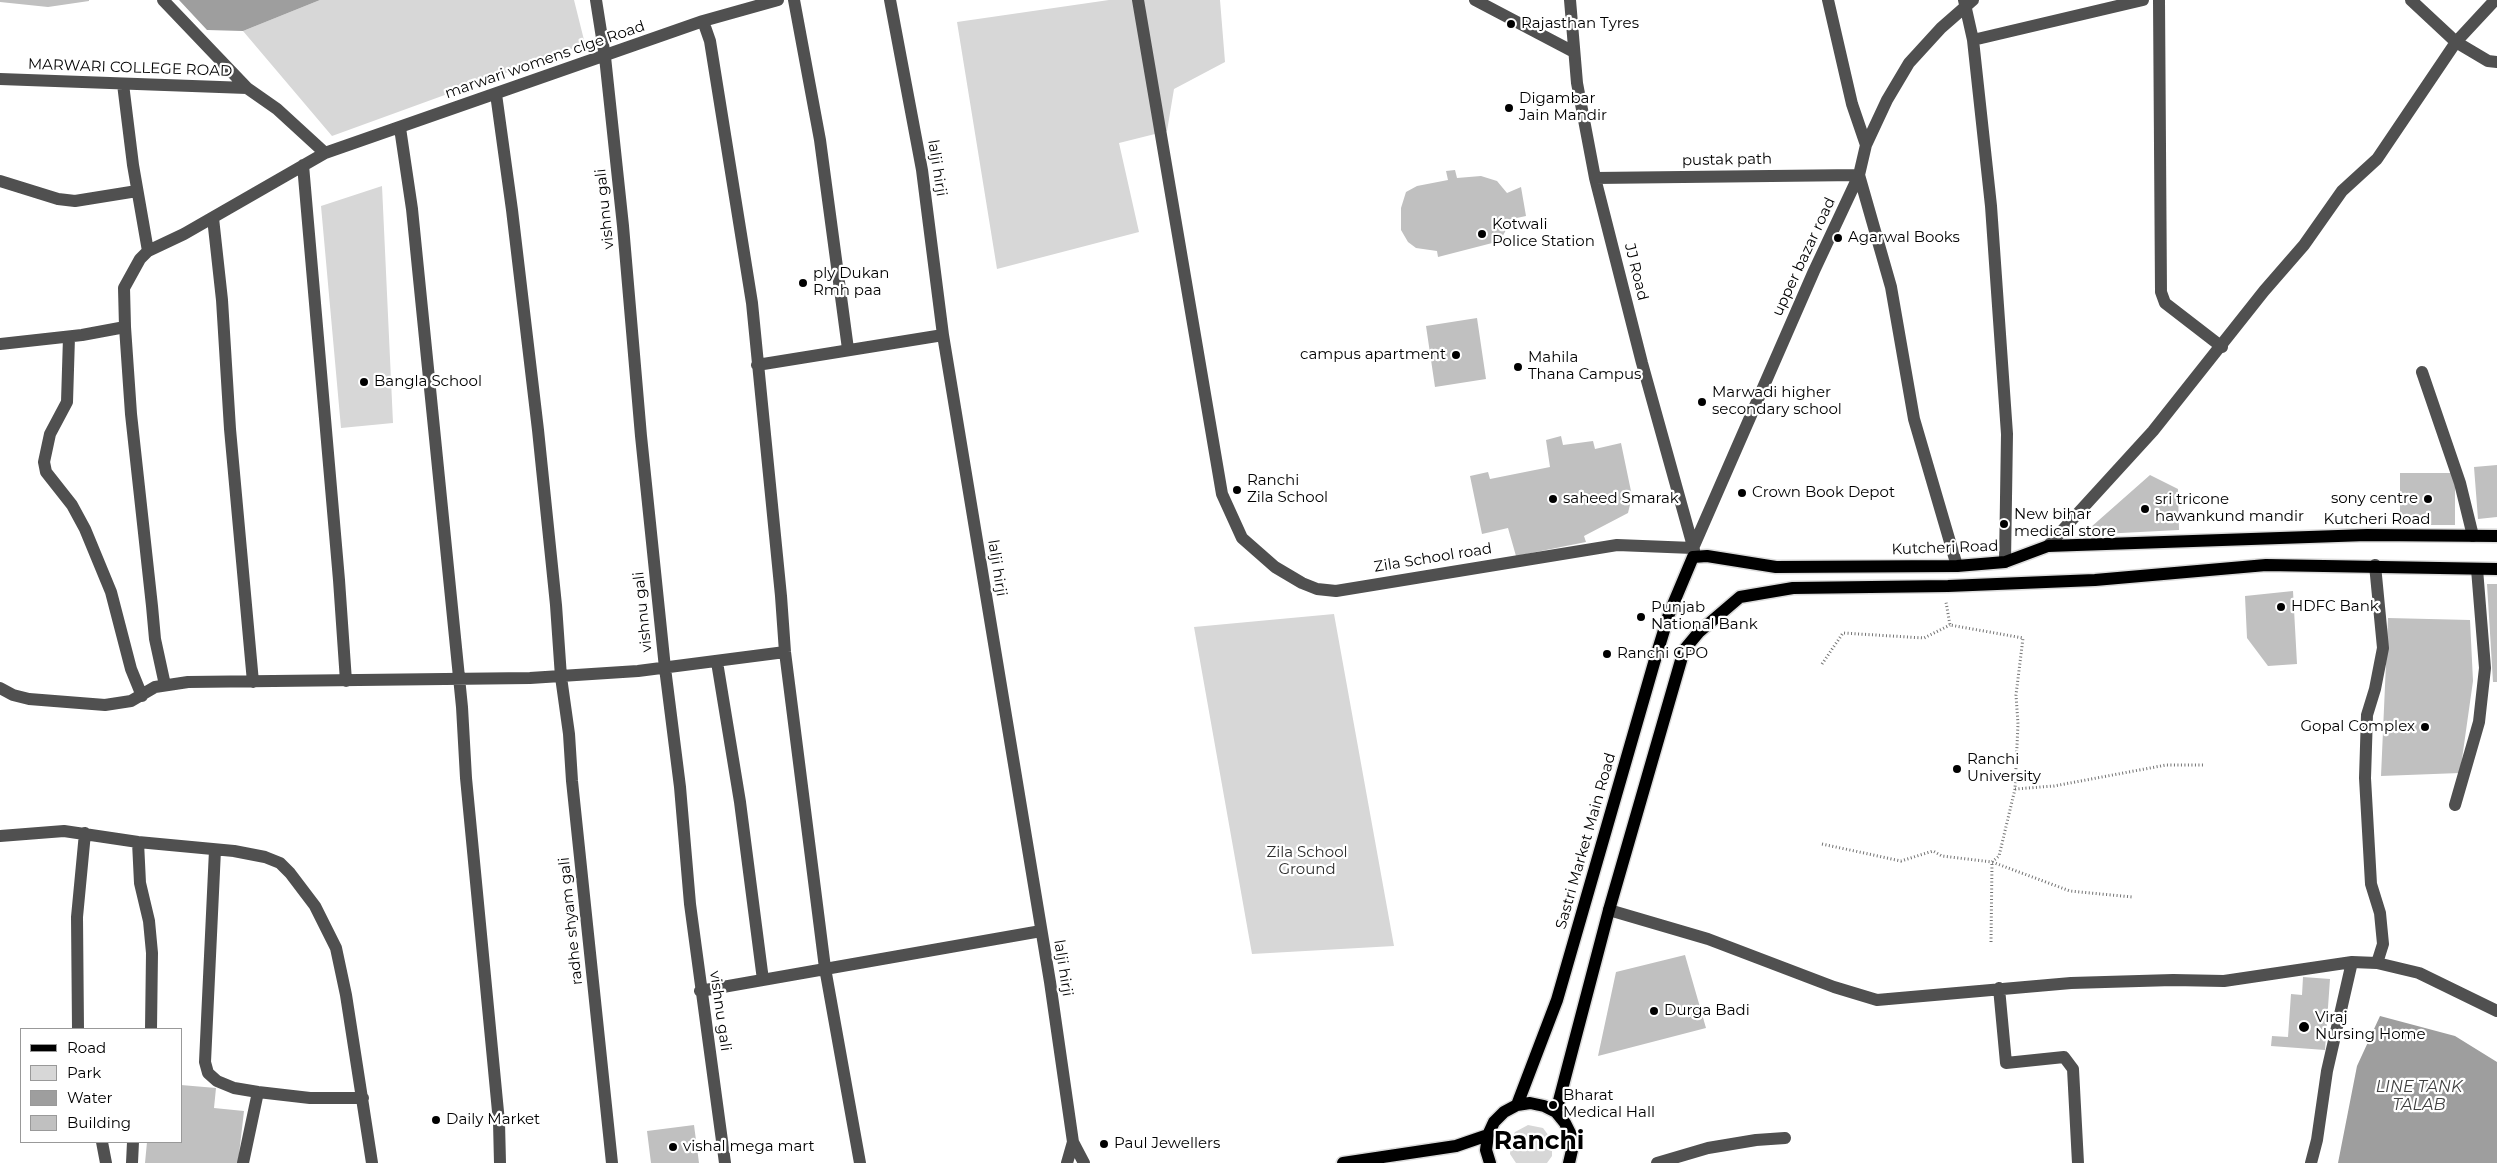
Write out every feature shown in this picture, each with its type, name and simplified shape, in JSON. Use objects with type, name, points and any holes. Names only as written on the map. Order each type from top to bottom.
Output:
[{"type":"main road","name":"Kutcheri Road","points":[[1695,552],[1707,556],[1776,567],[1957,566],[2005,562],[2048,546],[2367,535],[2497,536]]},
{"type":"main road","name":"Sastri Market Main Road","points":[[1516,1105],[1557,1000],[1654,663],[1680,585],[1695,552]]},
{"type":"main road","points":[[1556,1112],[1609,910],[1684,650],[1699,632],[1740,596],[1793,588],[1948,586],[2096,580],[2266,565],[2375,565],[2478,570],[2497,569]]},
{"type":"main road","points":[[1490,1163],[1486,1150],[1488,1135],[1494,1122],[1504,1112],[1516,1105],[1530,1103],[1544,1106],[1556,1112],[1565,1123],[1571,1135],[1572,1150],[1569,1163]]},
{"type":"main road","points":[[1343,1163],[1456,1146],[1488,1135]]},
{"type":"street","points":[[163,0],[247,88]]},
{"type":"street","name":"vishnu gali","points":[[596,0],[605,57],[623,226],[641,436],[665,668],[680,787],[690,904],[700,991],[725,1163]]},
{"type":"street","name":"marwari womens clge Road","points":[[148,251],[213,218],[325,153],[605,57],[703,21],[775,0]]},
{"type":"street","points":[[794,0],[820,140],[848,349]]},
{"type":"street","name":"lalji hirji","points":[[890,0],[922,170],[943,335],[1041,931],[1073,1142],[1084,1163]]},
{"type":"street","name":"Zila School road","points":[[1138,0],[1222,494],[1242,538],[1275,567],[1317,589],[1336,591],[1618,545],[1695,552]]},
{"type":"street","points":[[1475,0],[1572,51]]},
{"type":"street","name":"JJ Road","points":[[1570,0],[1572,51],[1595,178],[1642,363],[1695,552]]},
{"type":"street","points":[[1828,0],[1852,104],[1866,145]]},
{"type":"street","points":[[1973,40],[2143,0]]},
{"type":"street","points":[[2159,0],[2161,292],[2165,303],[2222,347]]},
{"type":"street","points":[[2411,0],[2456,42],[2488,60],[2497,62]]},
{"type":"street","points":[[2048,546],[2153,431],[2222,347],[2264,291],[2304,245],[2342,192],[2377,159],[2456,42],[2495,0]]},
{"type":"street","points":[[1967,2],[1973,40],[1991,206],[2007,434],[2005,562]]},
{"type":"street","name":"upper bazar road","points":[[1695,552],[1814,271],[1859,175],[1866,145],[1887,100],[1909,63],[1967,2]]},
{"type":"street","points":[[703,21],[710,41],[752,303],[785,652],[825,968],[860,1163]]},
{"type":"street","name":"MARWARI COLLEGE ROAD","points":[[0,79],[247,88],[277,109],[325,153]]},
{"type":"street","points":[[123,84],[137,190],[148,251],[130,274],[124,288],[131,414],[155,640],[165,685]]},
{"type":"street","name":"radhe shyam gali","points":[[496,94],[538,430],[556,604],[561,677],[569,734],[572,781],[612,1163]]},
{"type":"street","points":[[400,128],[412,209],[458,678],[498,1122],[500,1163]]},
{"type":"street","points":[[302,165],[339,580],[346,681]]},
{"type":"street","points":[[1859,175],[1891,287],[1914,419],[1957,566]]},
{"type":"street","name":"pustak path","points":[[1595,178],[1859,175]]},
{"type":"street","points":[[0,181],[58,199],[75,201],[137,190]]},
{"type":"street","points":[[213,218],[220,272],[230,438],[252,682]]},
{"type":"street","points":[[0,344],[69,337],[125,327]]},
{"type":"street","points":[[757,364],[943,335]]},
{"type":"street","points":[[69,337],[67,402],[50,434],[44,462],[52,482],[72,504],[85,529],[111,592],[131,669],[142,696]]},
{"type":"street","points":[[2422,372],[2457,474],[2473,536]]},
{"type":"street","points":[[2375,565],[2383,648],[2375,689],[2367,715],[2365,778],[2371,884],[2380,913],[2383,944],[2377,963]]},
{"type":"street","points":[[2455,805],[2479,722],[2485,668],[2478,570]]},
{"type":"street","points":[[0,688],[13,695],[29,699],[105,705],[130,701],[142,696],[155,687],[202,681],[346,681],[561,677],[665,668],[785,652]]},
{"type":"street","points":[[717,662],[740,802],[763,980]]},
{"type":"street","points":[[0,836],[50,831],[85,833],[138,842],[250,853],[280,863],[315,906],[328,927],[341,968],[372,1163]]},
{"type":"street","points":[[78,1028],[78,917],[85,833]]},
{"type":"street","points":[[138,842],[140,882],[149,921],[152,953],[150,1028]]},
{"type":"street","points":[[215,850],[205,1062],[208,1073],[217,1081],[234,1088],[258,1092],[310,1098],[363,1098]]},
{"type":"street","points":[[1609,910],[1708,939],[1834,987],[1876,1000],[2071,983],[2173,980],[2224,981],[2352,962],[2377,963],[2419,973],[2497,1011]]},
{"type":"street","points":[[700,991],[1041,931]]},
{"type":"street","points":[[2311,1163],[2317,1140],[2327,1071],[2352,962]]},
{"type":"street","points":[[1999,988],[2006,1063],[2064,1057],[2073,1069],[2078,1163]]},
{"type":"street","points":[[243,1163],[258,1092]]},
{"type":"street","points":[[1657,1163],[1684,1153],[1708,1148],[1756,1140],[1785,1138]]},
{"type":"street","name":"lalji hirji","points":[[1067,1163],[1073,1142]]},
{"type":"street","points":[[102,1143],[106,1163]]},
{"type":"street","points":[[132,1163],[133,1143]]},
{"type":"path","points":[[1948,586],[1945,594],[1950,624]]},
{"type":"path","points":[[1822,664],[1842,633],[1924,638],[1950,624],[2023,638],[2016,695],[2018,724],[2014,789],[1999,856],[1992,862],[1991,942]]},
{"type":"path","points":[[2014,789],[2054,786],[2166,765],[2203,765]]},
{"type":"path","points":[[1822,844],[1901,861],[1934,851],[1942,856],[1992,862],[2070,891],[2132,897]]},
{"type":"green space","points":[[320,0],[574,0],[585,44],[332,136],[243,31]]},
{"type":"green space","points":[[1109,0],[1220,0],[1225,62],[1174,89],[1167,131],[1119,143],[1139,232],[997,269],[957,22]]},
{"type":"green space","points":[[382,186],[393,423],[341,428],[321,206]]},
{"type":"green space","name":"Zila School Ground","points":[[1334,614],[1394,946],[1252,954],[1194,627]]},
{"type":"green space","points":[[1528,1125],[1543,1128],[1552,1140],[1552,1156],[1547,1163],[1516,1163],[1510,1154],[1511,1139],[1515,1132]]},
{"type":"water","points":[[179,0],[320,0],[243,31],[207,30]]},
{"type":"water","name":"LINE TANK TALAB","points":[[2380,1016],[2455,1036],[2497,1062],[2497,1163],[2338,1163],[2357,1066]]},
{"type":"building","points":[[0,0],[89,1],[48,7],[0,2]]},
{"type":"building","points":[[1455,170],[1457,178],[1481,176],[1497,181],[1507,193],[1521,187],[1526,216],[1512,219],[1500,241],[1438,257],[1437,251],[1416,248],[1408,242],[1401,230],[1401,208],[1406,192],[1417,186],[1448,180],[1446,171]]},
{"type":"building","name":"campus apartment","points":[[1477,318],[1486,379],[1435,387],[1426,326]]},
{"type":"building","name":"saheed Smarak","points":[[1561,436],[1563,445],[1593,441],[1595,449],[1621,443],[1632,496],[1628,513],[1584,536],[1586,542],[1516,556],[1508,528],[1482,534],[1470,476],[1488,472],[1490,479],[1550,467],[1546,440]]},
{"type":"building","points":[[2497,465],[2497,517],[2478,519],[2474,467]]},
{"type":"building","name":"sony centre","points":[[2400,473],[2455,473],[2455,525],[2400,525]]},
{"type":"building","name":"sri tricone hawankund mandir","points":[[2150,475],[2178,489],[2179,530],[2082,535]]},
{"type":"building","points":[[2487,584],[2497,584],[2497,682],[2493,682]]},
{"type":"building","points":[[2293,591],[2297,664],[2268,666],[2247,638],[2245,596]]},
{"type":"building","name":"Gopal Complex","points":[[2388,618],[2470,620],[2473,681],[2460,773],[2381,776]]},
{"type":"building","name":"Durga Badi","points":[[1685,955],[1706,1028],[1598,1056],[1616,972]]},
{"type":"building","points":[[2303,977],[2330,979],[2325,1050],[2271,1046],[2272,1036],[2288,1037],[2291,994],[2302,995]]},
{"type":"building","points":[[182,1085],[216,1088],[214,1108],[244,1111],[238,1163],[145,1163],[147,1143],[182,1143]]},
{"type":"building","name":"vishal mega mart","points":[[694,1125],[699,1163],[651,1163],[647,1131]]},
{"type":"place","name":"Rajasthan Tyres","points":[[1511,24]]},
{"type":"place","name":"Digambar Jain Mandir","points":[[1509,108]]},
{"type":"place","name":"Kotwali Police Station","points":[[1482,234]]},
{"type":"place","name":"Agarwal Books","points":[[1838,238]]},
{"type":"place","name":"ply Dukan Rmh paa","points":[[803,283]]},
{"type":"place","name":"campus apartment","points":[[1456,355]]},
{"type":"place","name":"Mahila Thana Campus","points":[[1518,367]]},
{"type":"place","name":"Bangla School","points":[[364,382]]},
{"type":"place","name":"Marwadi higher secondary school","points":[[1702,402]]},
{"type":"place","name":"Ranchi Zila School","points":[[1237,490]]},
{"type":"place","name":"Crown Book Depot","points":[[1742,493]]},
{"type":"place","name":"saheed Smarak","points":[[1553,499]]},
{"type":"place","name":"sony centre","points":[[2428,499]]},
{"type":"place","name":"sri tricone hawankund mandir","points":[[2145,509]]},
{"type":"place","name":"New bihar medical store","points":[[2004,524]]},
{"type":"place","name":"HDFC Bank","points":[[2281,607]]},
{"type":"place","name":"Punjab National Bank","points":[[1641,617]]},
{"type":"place","name":"Ranchi GPO","points":[[1607,654]]},
{"type":"place","name":"Gopal Complex","points":[[2425,727]]},
{"type":"place","name":"Ranchi University","points":[[1957,769]]},
{"type":"place","name":"Durga Badi","points":[[1654,1011]]},
{"type":"place","name":"Viraj Nursing Home","points":[[2304,1027]]},
{"type":"place","name":"Bharat Medical Hall","points":[[1553,1105]]},
{"type":"place","name":"Daily Market","points":[[436,1120]]},
{"type":"place","name":"Paul Jewellers","points":[[1104,1144]]},
{"type":"place","name":"vishal mega mart","points":[[673,1147]]},
{"type":"district","name":"Ranchi","points":[[1539,1142]]}]
